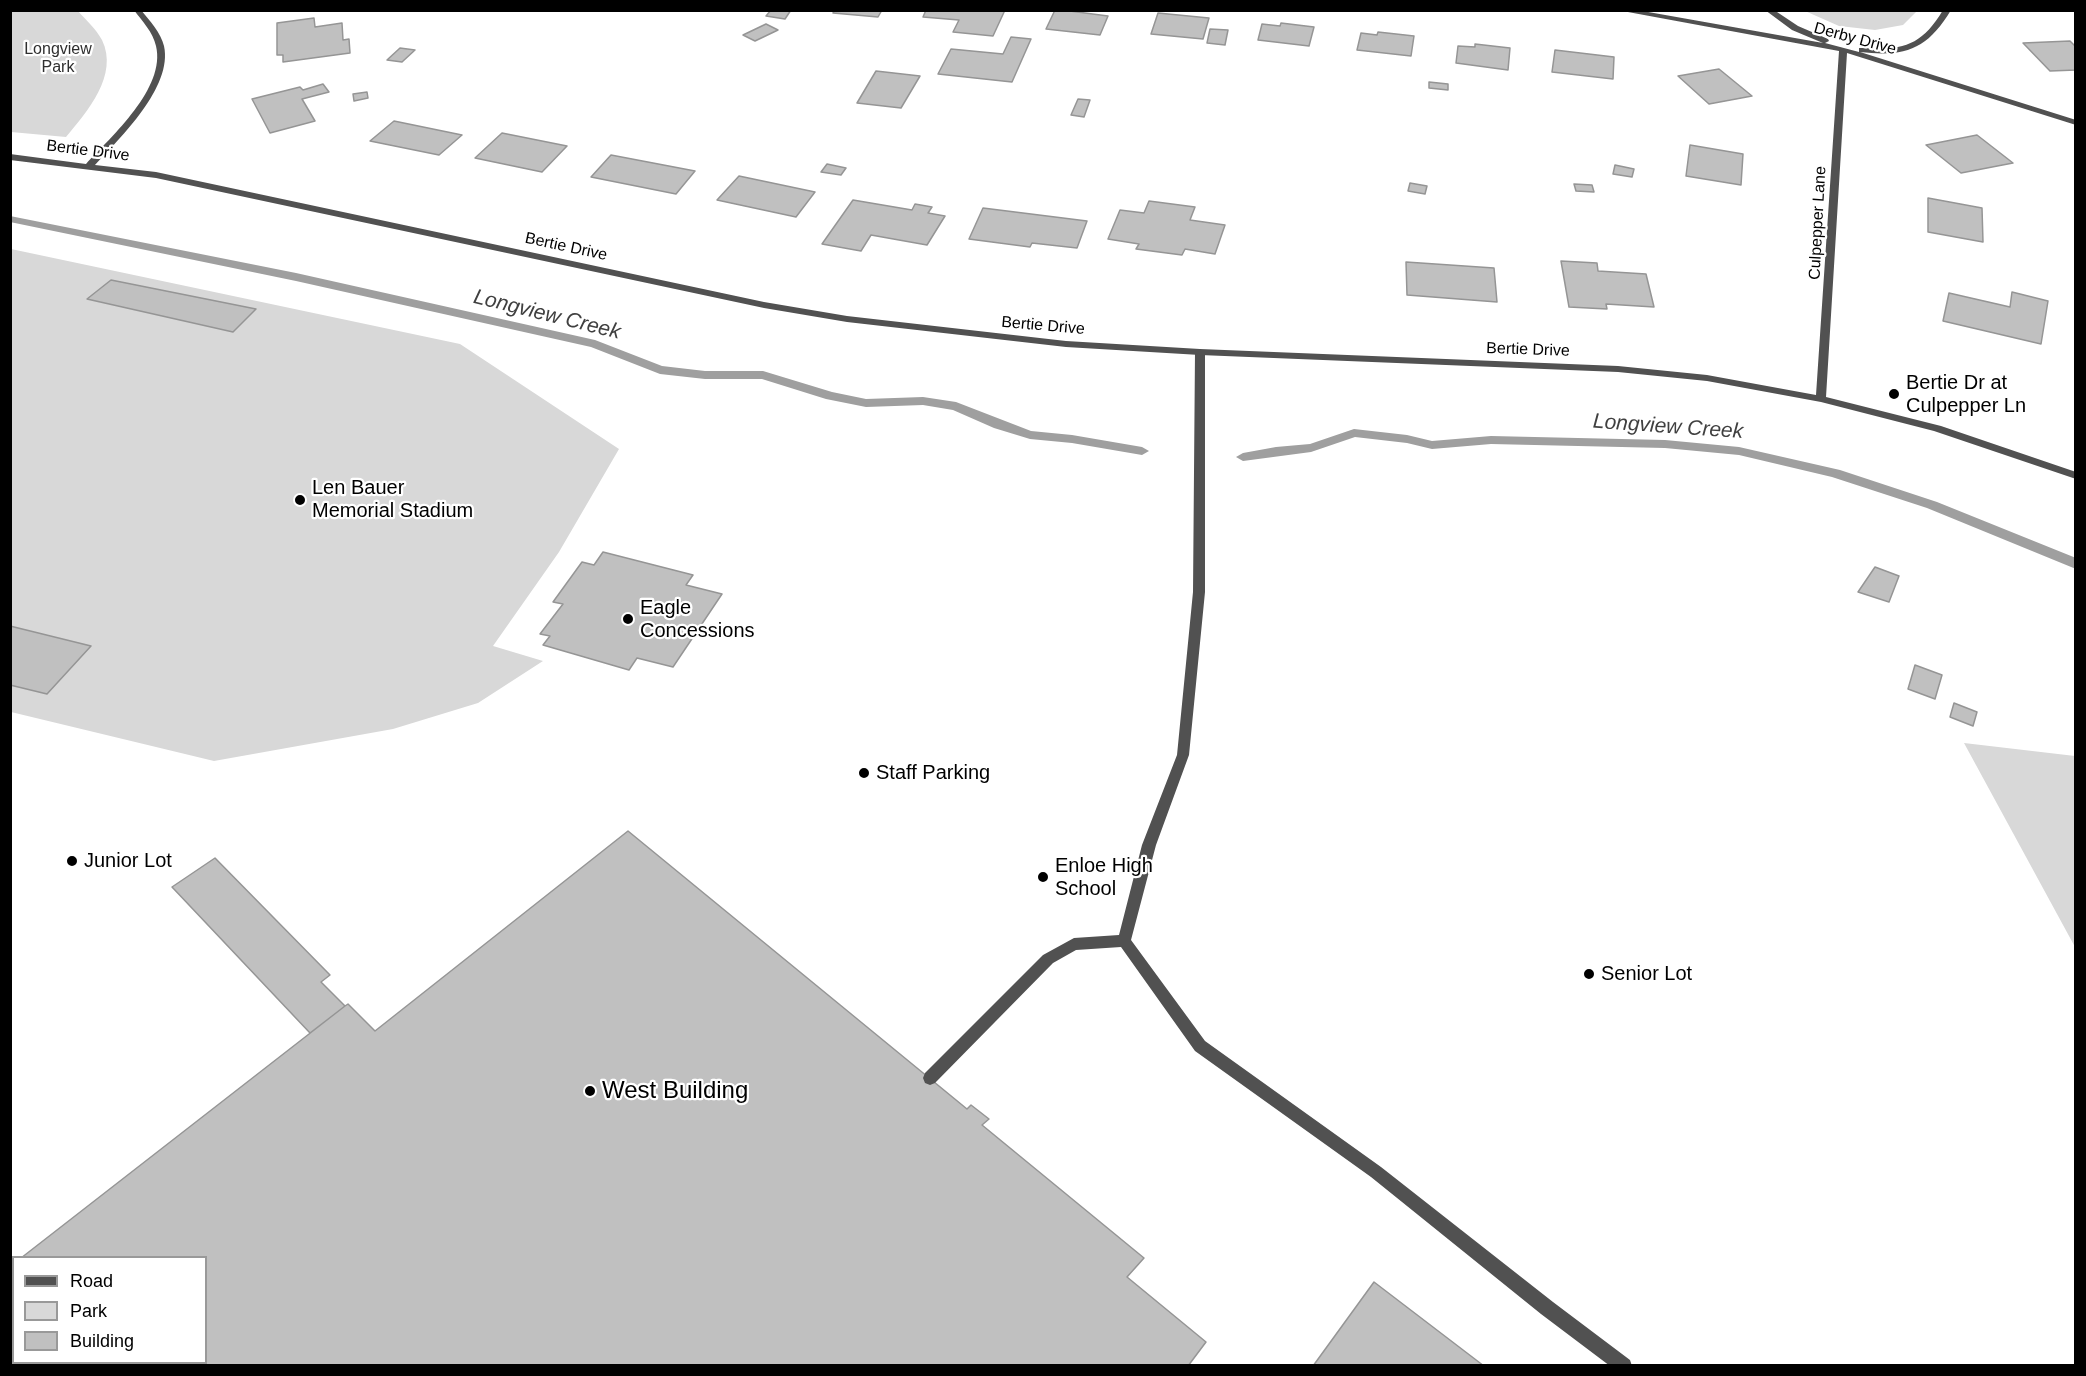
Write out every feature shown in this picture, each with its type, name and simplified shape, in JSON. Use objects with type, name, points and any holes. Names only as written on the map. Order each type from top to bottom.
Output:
[{"type":"street","points":[[90,165],[135,115],[155,80],[161,54],[158,42],[152,29],[137,10]]},
{"type":"street","name":"Derby Drive","points":[[1620,10],[1843,49],[2076,123]]},
{"type":"street","points":[[1768,10],[1795,28],[1843,49],[1875,51],[1915,47],[1933,33],[1947,10]]},
{"type":"street","name":"Culpepper Lane","points":[[1821,399],[1843,49]]},
{"type":"street","name":"Bertie Drive","points":[[10,157],[90,165],[156,175],[764,305],[847,319],[1066,344],[1200,352],[1618,369],[1707,378],[1821,399],[1937,428],[2076,476]]},
{"type":"street","points":[[1124,941],[1149,845],[1183,755],[1199,592],[1200,352]]},
{"type":"street","points":[[930,1078],[1048,959],[1074,944],[1124,941]]},
{"type":"street","points":[[1124,941],[1200,1046],[1376,1172],[1547,1308],[1624,1365]]},
{"type":"green space","name":"Longview Park","points":[[10,11],[78,11],[102,40],[106,53],[104,79],[91,105],[66,137],[11,132]]},
{"type":"green space","points":[[1805,11],[1917,11],[1903,25],[1875,30],[1839,26]]},
{"type":"green space","name":"Len Bauer Memorial Stadium","points":[[11,249],[460,344],[619,449],[559,552],[493,646],[543,661],[478,703],[393,729],[214,761],[11,712]]},
{"type":"green space","points":[[1964,743],[2075,756],[2075,947]]},
{"type":"building","points":[[771,10],[791,10],[785,19],[766,16]]},
{"type":"building","points":[[835,10],[882,10],[878,17],[833,13]]},
{"type":"building","points":[[926,10],[1005,10],[993,36],[953,32],[959,20],[923,17]]},
{"type":"building","points":[[1055,10],[1108,16],[1100,35],[1046,29]]},
{"type":"building","points":[[1158,13],[1209,18],[1203,39],[1151,34]]},
{"type":"building","points":[[314,18],[315,27],[342,23],[343,40],[349,39],[350,53],[283,62],[283,55],[277,55],[277,23]]},
{"type":"building","points":[[1281,23],[1314,27],[1309,46],[1258,40],[1262,24],[1280,26]]},
{"type":"building","points":[[766,24],[778,30],[755,41],[743,35]]},
{"type":"building","points":[[1210,29],[1228,30],[1225,45],[1207,43]]},
{"type":"building","points":[[1378,32],[1414,36],[1411,56],[1357,50],[1361,33],[1377,35]]},
{"type":"building","points":[[1011,37],[1031,39],[1012,82],[938,74],[951,49],[1003,54]]},
{"type":"building","points":[[2070,41],[2076,47],[2076,70],[2050,71],[2023,43]]},
{"type":"building","points":[[1475,44],[1510,48],[1508,70],[1456,63],[1458,46],[1475,47]]},
{"type":"building","points":[[400,48],[415,50],[402,62],[387,60]]},
{"type":"building","points":[[1555,50],[1614,57],[1613,79],[1552,72]]},
{"type":"building","points":[[1719,69],[1752,96],[1709,104],[1678,76]]},
{"type":"building","points":[[876,71],[920,76],[901,108],[857,103]]},
{"type":"building","points":[[1429,82],[1448,84],[1448,90],[1429,88]]},
{"type":"building","points":[[323,84],[329,92],[302,99],[315,121],[270,133],[252,99],[300,87],[303,90]]},
{"type":"building","points":[[367,92],[368,98],[354,101],[353,94]]},
{"type":"building","points":[[1078,99],[1090,100],[1084,117],[1071,115]]},
{"type":"building","points":[[394,121],[462,135],[439,155],[370,141]]},
{"type":"building","points":[[502,133],[567,146],[542,172],[475,158]]},
{"type":"building","points":[[1977,135],[2013,163],[1961,173],[1926,145]]},
{"type":"building","points":[[1690,145],[1743,154],[1741,185],[1686,176]]},
{"type":"building","points":[[611,155],[695,171],[676,194],[591,177]]},
{"type":"building","points":[[827,164],[846,168],[841,175],[821,172]]},
{"type":"building","points":[[1615,165],[1634,169],[1632,177],[1613,174]]},
{"type":"building","points":[[739,176],[815,192],[796,217],[717,200]]},
{"type":"building","points":[[1410,183],[1427,186],[1425,194],[1408,191]]},
{"type":"building","points":[[1574,184],[1592,185],[1594,192],[1576,191]]},
{"type":"building","points":[[1928,198],[1982,208],[1983,242],[1928,232]]},
{"type":"building","points":[[853,200],[912,210],[915,204],[932,207],[928,213],[945,216],[927,245],[871,235],[861,251],[822,244]]},
{"type":"building","points":[[1149,201],[1195,207],[1190,220],[1225,225],[1215,254],[1185,249],[1182,255],[1136,249],[1139,244],[1108,239],[1120,210],[1144,213]]},
{"type":"building","points":[[983,208],[1087,221],[1077,248],[1032,243],[1030,247],[969,239]]},
{"type":"building","points":[[1561,261],[1597,263],[1598,271],[1646,274],[1654,307],[1606,304],[1607,309],[1569,307]]},
{"type":"building","points":[[1406,262],[1494,268],[1497,302],[1407,295]]},
{"type":"building","points":[[111,280],[256,309],[233,332],[87,299]]},
{"type":"building","points":[[2012,292],[2048,301],[2041,344],[1943,321],[1949,293],[2010,307]]},
{"type":"building","name":"Eagle Concessions","points":[[603,552],[693,575],[686,585],[722,594],[673,667],[637,658],[629,670],[543,645],[550,636],[540,634],[563,604],[553,602],[582,562],[594,565]]},
{"type":"building","points":[[1875,567],[1899,576],[1889,602],[1858,592]]},
{"type":"building","points":[[10,626],[91,646],[47,694],[10,685]]},
{"type":"building","points":[[1915,665],[1942,675],[1935,699],[1908,689]]},
{"type":"building","points":[[1954,703],[1977,712],[1973,726],[1950,717]]},
{"type":"building","name":"West Building","points":[[628,831],[967,1109],[971,1105],[989,1119],[982,1125],[1144,1258],[1127,1277],[1206,1342],[1188,1366],[10,1366],[10,1265],[12,1264],[12,1364],[207,1364],[207,1256],[24,1256],[348,1004],[375,1031]]},
{"type":"building","points":[[215,858],[330,975],[321,982],[345,1006],[310,1033],[172,887]]},
{"type":"building","points":[[1374,1282],[1484,1366],[1313,1366]]},
{"type":"waterway","name":"Longview Creek","points":[[10,219],[296,277],[595,344],[660,370],[705,375],[763,375],[830,396],[866,403],[923,401],[956,406],[999,425],[1030,435],[1072,439],[1142,451]]},
{"type":"waterway","name":"Longview Creek","points":[[1243,457],[1311,448],[1354,433],[1407,439],[1432,445],[1491,440],[1665,444],[1739,451],[1835,473],[1932,505],[2076,564]]},
{"type":"place","name":"Bertie Dr at Culpepper Ln","points":[[1894,394]]},
{"type":"place","name":"Len Bauer Memorial Stadium","points":[[300,500]]},
{"type":"place","name":"Eagle Concessions","points":[[628,619]]},
{"type":"place","name":"Staff Parking","points":[[864,773]]},
{"type":"place","name":"Junior Lot","points":[[72,861]]},
{"type":"place","name":"Enloe High School","points":[[1043,877]]},
{"type":"place","name":"Senior Lot","points":[[1589,974]]},
{"type":"place","name":"West Building","points":[[590,1091]]}]
